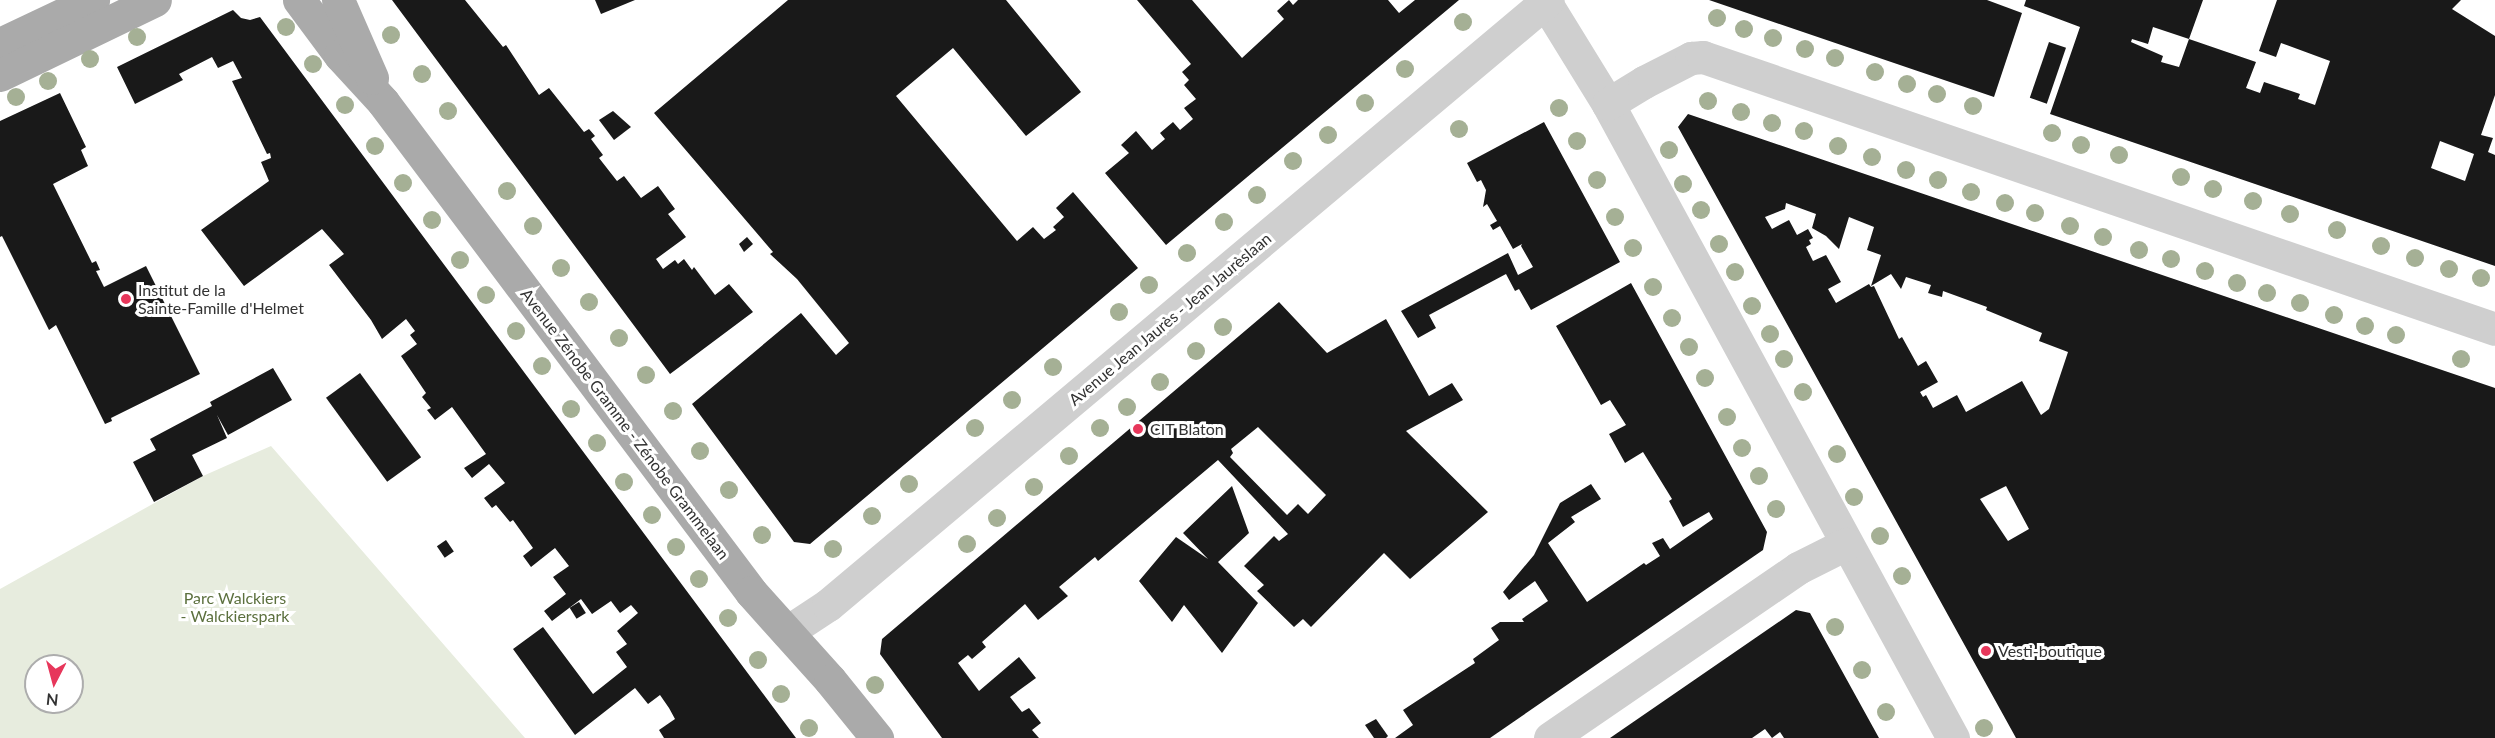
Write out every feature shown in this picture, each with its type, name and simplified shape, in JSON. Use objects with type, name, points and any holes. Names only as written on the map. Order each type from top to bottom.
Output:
[{"type":"main road","points":[[0,44],[93,0]]},
{"type":"main road","points":[[0,75],[155,0]]},
{"type":"main road","name":"Avenue Zénobe Gramme - Zénobe Grammelaan","points":[[299,0],[340,55],[382,102],[744,583],[830,680],[877,738]]},
{"type":"main road","name":"Avenue Zénobe Gramme - Zénobe Grammelaan","points":[[338,0],[382,102]]},
{"type":"street","points":[[1546,1],[1608,104],[1953,738]]},
{"type":"street","name":"Avenue Jean Jaurès - Jean Jaurèslaan","points":[[787,632],[828,605],[1546,1]]},
{"type":"street","points":[[1608,104],[1681,63],[1703,57],[2495,329]]},
{"type":"street","points":[[1550,738],[1798,568],[1846,544]]},
{"type":"green space","name":"Parc Walckiers - Walckierspark","points":[[271,446],[525,738],[0,738],[0,589],[203,476]]},
{"type":"building","points":[[392,0],[465,0],[503,47],[506,45],[539,95],[549,88],[584,132],[589,129],[595,136],[591,139],[603,155],[599,158],[617,181],[624,176],[641,198],[658,186],[675,209],[668,214],[686,237],[656,259],[663,269],[675,260],[678,264],[684,259],[692,270],[694,267],[715,295],[729,284],[753,312],[670,374]]},
{"type":"building","points":[[595,0],[635,0],[601,14]]},
{"type":"building","points":[[788,0],[1006,0],[1081,92],[1026,136],[953,48],[896,96],[1017,241],[1033,227],[1044,239],[1056,230],[1053,227],[1064,217],[1056,208],[1073,192],[1138,268],[810,544],[794,542],[692,404],[801,313],[836,355],[849,343],[797,279],[770,254],[773,252],[654,113]]},
{"type":"building","points":[[1137,0],[1192,0],[1242,58],[1284,19],[1277,11],[1289,0],[1293,5],[1298,0],[1388,0],[1399,13],[1415,0],[1459,0],[1166,245],[1105,173],[1129,153],[1121,145],[1136,131],[1152,150],[1165,139],[1160,133],[1173,122],[1180,130],[1193,119],[1184,108],[1196,99],[1184,85],[1189,80],[1182,72],[1191,64]]},
{"type":"building","points":[[1709,0],[1987,0],[2022,13],[1994,97]]},
{"type":"building","points":[[2026,0],[2203,0],[2189,39],[2256,62],[2246,88],[2260,93],[2264,82],[2300,94],[2298,99],[2315,105],[2330,61],[2281,43],[2276,57],[2259,51],[2277,0],[2461,0],[2452,9],[2495,36],[2495,95],[2481,135],[2493,138],[2488,152],[2495,155],[2495,266],[2050,114],[2080,27],[2024,6]],"holes":[[[2153,27],[2189,39],[2179,67],[2161,62],[2163,56],[2131,42],[2132,39],[2148,44]],[[2440,141],[2474,154],[2465,181],[2431,168]]]},
{"type":"building","points":[[233,10],[241,18],[250,20],[260,17],[796,738],[664,738],[659,730],[675,719],[669,708],[660,695],[648,704],[635,688],[575,735],[513,649],[543,627],[593,694],[627,667],[616,652],[627,644],[617,631],[638,613],[631,605],[620,613],[611,601],[592,614],[581,599],[552,621],[544,611],[566,594],[553,577],[569,566],[555,548],[531,567],[523,556],[533,548],[513,520],[510,522],[496,505],[492,508],[484,498],[505,483],[489,464],[472,478],[464,468],[486,454],[452,407],[435,420],[427,410],[431,408],[422,397],[426,393],[401,356],[417,344],[410,335],[415,331],[406,319],[382,339],[371,320],[329,265],[344,254],[322,229],[244,286],[201,230],[269,181],[261,162],[271,158],[270,153],[267,154],[232,81],[242,78],[233,61],[218,68],[212,57],[179,74],[183,80],[135,104],[117,67]]},
{"type":"building","points":[[2049,42],[2066,48],[2047,104],[2030,98]]},
{"type":"building","points":[[60,93],[86,147],[81,150],[88,166],[53,184],[92,263],[96,261],[100,270],[96,271],[104,287],[146,266],[200,374],[111,418],[112,421],[105,424],[56,325],[49,330],[2,236],[0,237],[0,121]]},
{"type":"building","points":[[613,111],[631,127],[614,140],[599,120]]},
{"type":"building","points":[[1688,114],[2495,388],[2495,738],[2016,738],[1678,127]],"holes":[[[1786,203],[1816,214],[1812,228],[1826,236],[1839,249],[1849,217],[1874,227],[1867,250],[1881,255],[1871,286],[1891,274],[1901,289],[1906,277],[1931,285],[1928,293],[1942,297],[1943,291],[1987,307],[1986,310],[2042,333],[2039,341],[2068,352],[2049,409],[2041,415],[2022,381],[1966,412],[1957,395],[1933,408],[1926,395],[1923,397],[1920,392],[1938,382],[1926,361],[1918,366],[1902,337],[1899,339],[1874,286],[1871,287],[1869,284],[1836,303],[1828,289],[1841,282],[1826,255],[1813,261],[1806,247],[1811,244],[1809,240],[1813,238],[1808,229],[1797,235],[1789,220],[1772,229],[1765,217],[1785,209]],[[2006,486],[2029,529],[2008,541],[1980,499]]]},
{"type":"building","points":[[1544,122],[1620,262],[1531,310],[1519,289],[1515,291],[1506,274],[1429,315],[1436,328],[1418,338],[1401,311],[1508,253],[1518,275],[1533,267],[1522,244],[1513,249],[1500,226],[1493,230],[1490,225],[1497,221],[1487,204],[1483,207],[1486,190],[1481,180],[1477,182],[1467,163]]},
{"type":"building","points":[[747,237],[753,244],[744,252],[739,244]]},
{"type":"building","points":[[1631,283],[1767,532],[1763,550],[1490,738],[1395,738],[1413,725],[1403,710],[1475,663],[1473,659],[1499,640],[1491,628],[1500,622],[1524,622],[1522,619],[1548,601],[1535,581],[1509,600],[1503,592],[1534,555],[1560,503],[1591,484],[1601,499],[1571,517],[1575,522],[1548,543],[1587,602],[1644,563],[1646,565],[1660,556],[1652,543],[1663,538],[1670,549],[1713,519],[1709,512],[1683,527],[1669,501],[1672,499],[1643,452],[1625,463],[1609,434],[1626,425],[1610,400],[1601,405],[1556,326]]},
{"type":"building","points":[[1279,302],[1327,353],[1386,319],[1429,396],[1452,383],[1463,400],[1406,431],[1488,512],[1410,579],[1384,553],[1311,627],[1303,619],[1294,627],[1257,591],[1264,585],[1244,566],[1274,536],[1279,541],[1288,534],[1218,460],[1098,561],[1095,557],[1059,587],[1068,596],[1038,620],[1025,604],[982,642],[986,647],[972,659],[968,655],[958,663],[979,691],[1019,657],[1036,678],[1010,697],[1022,712],[1029,708],[1041,723],[1032,730],[1039,738],[942,738],[880,654],[882,639]],"holes":[[[1258,427],[1326,495],[1308,514],[1298,504],[1287,515],[1230,457],[1233,453],[1231,449]]]},
{"type":"building","points":[[273,368],[292,400],[228,435],[217,415],[227,438],[192,455],[203,476],[154,502],[133,462],[156,450],[150,439],[212,406],[210,402]]},
{"type":"building","points":[[360,373],[421,457],[387,482],[326,398]]},
{"type":"building","points":[[1232,486],[1249,533],[1218,562],[1258,603],[1222,653],[1184,605],[1172,622],[1139,581],[1176,537],[1208,559],[1183,533]]},
{"type":"building","points":[[446,540],[454,552],[445,558],[437,546]]},
{"type":"building","points":[[579,602],[586,613],[577,619],[570,608]]},
{"type":"building","points":[[1796,610],[1810,613],[1879,738],[1784,738],[1780,732],[1772,738],[1765,729],[1752,738],[1610,738]]},
{"type":"building","points":[[1376,719],[1388,736],[1386,738],[1374,738],[1365,725]]},
{"type":"place","name":"Institut de la Sainte-Famille d'Helmet","points":[[126,299]]},
{"type":"place","name":"CIT Blaton","points":[[1138,429]]},
{"type":"place","name":"Vesti-boutique","points":[[1986,651]]}]
